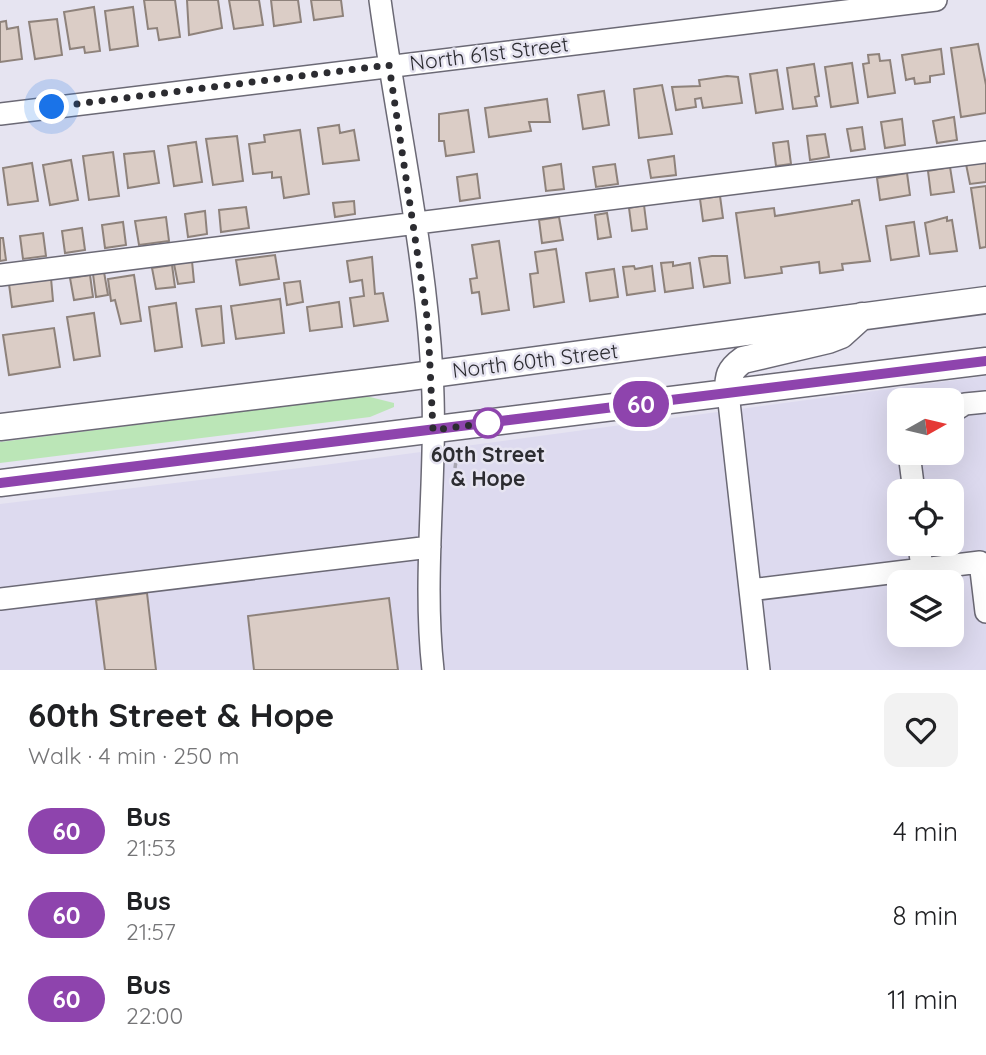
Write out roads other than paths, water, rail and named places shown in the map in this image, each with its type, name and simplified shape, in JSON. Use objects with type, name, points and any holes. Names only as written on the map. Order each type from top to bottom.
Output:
[{"type":"main road","name":"North 60th Street","points":[[0,427],[986,300]]},
{"type":"main road","points":[[728,393],[728,376],[733,367],[743,360],[828,340],[841,335],[863,315]]},
{"type":"main road","points":[[0,483],[986,361]]},
{"type":"street","points":[[380,0],[414,225],[432,373],[433,430],[427,588],[433,670]]},
{"type":"street","name":"North 61st Street","points":[[0,114],[936,0]]},
{"type":"street","points":[[0,275],[986,152]]},
{"type":"street","points":[[728,393],[759,670]]},
{"type":"street","points":[[964,405],[986,402]]},
{"type":"street","points":[[0,599],[430,547]]},
{"type":"street","points":[[920,556],[922,569]]},
{"type":"street","points":[[750,590],[980,562],[986,612]]},
{"type":"place","name":"60th Street & Hope","points":[[488,423]]}]
